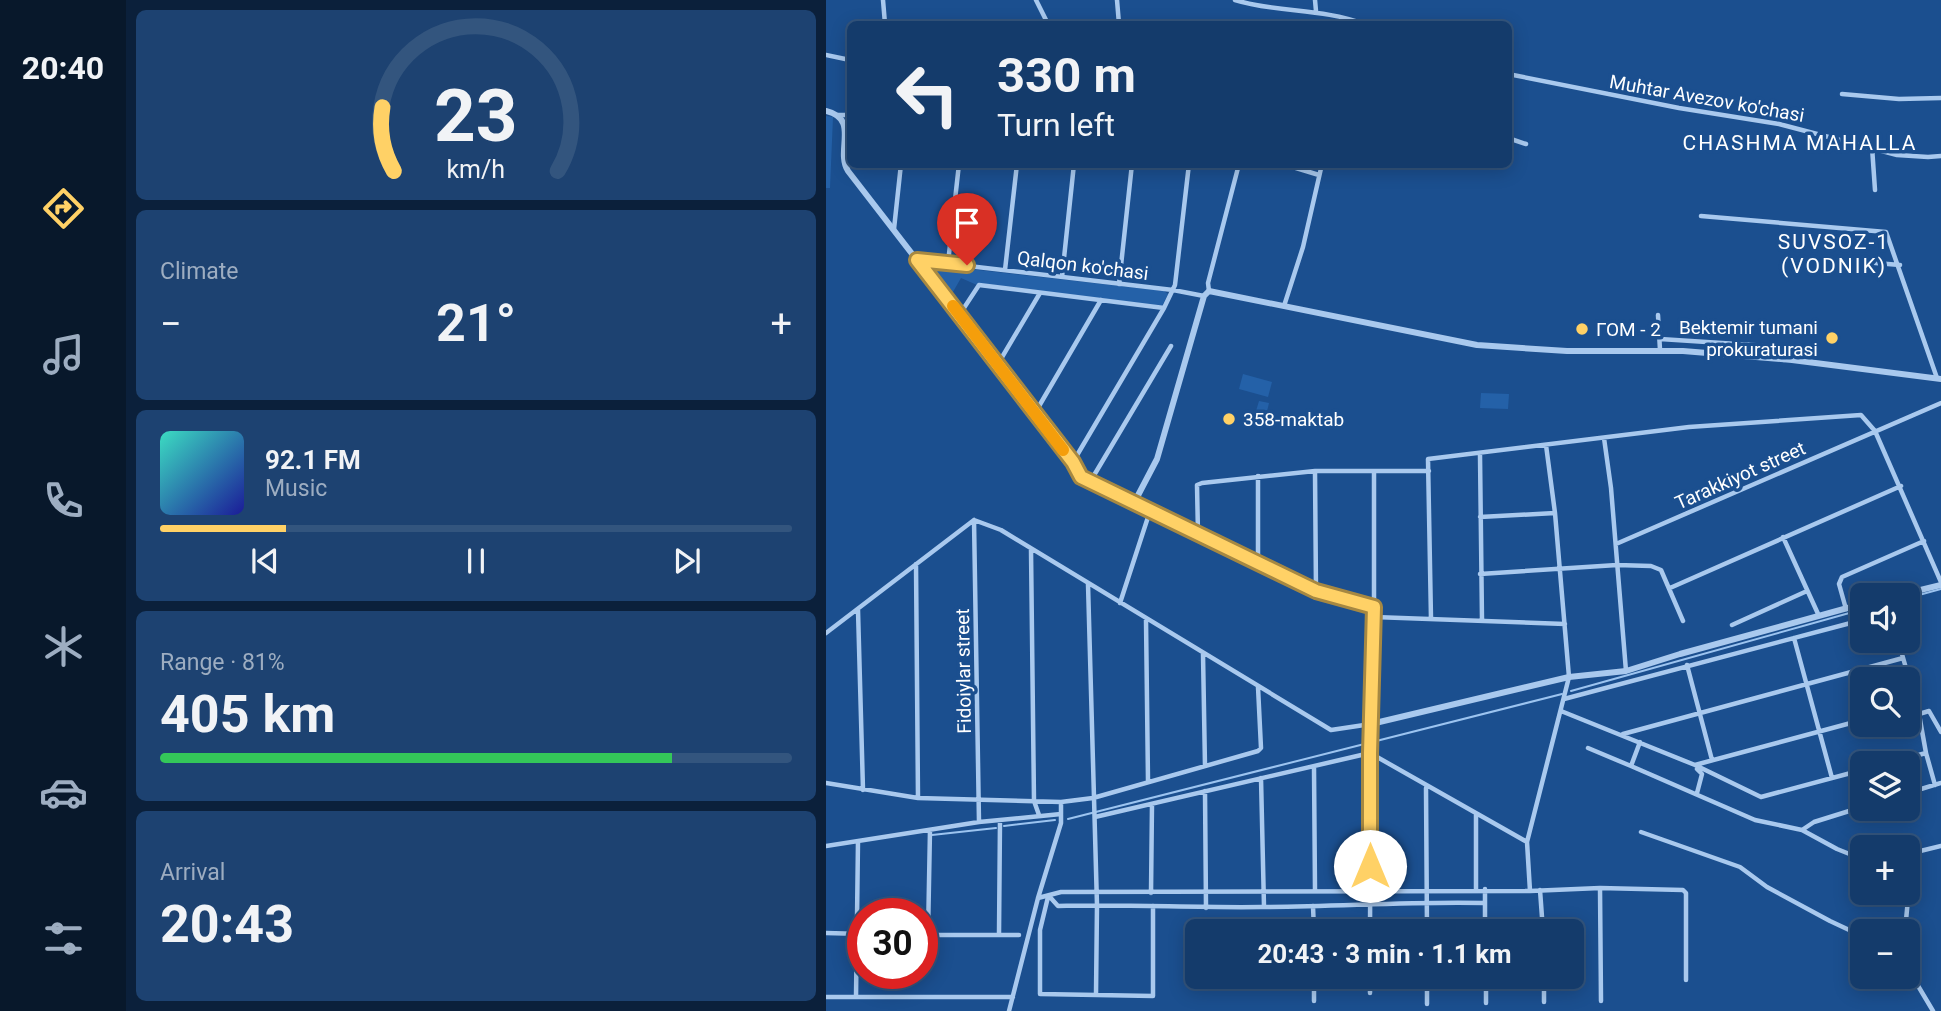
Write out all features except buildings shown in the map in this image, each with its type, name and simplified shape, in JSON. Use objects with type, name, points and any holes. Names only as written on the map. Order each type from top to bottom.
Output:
[{"type":"street","points":[[883,0],[885,21]]},
{"type":"street","points":[[1036,0],[1046,21]]},
{"type":"street","points":[[1117,0],[1119,21]]},
{"type":"street","points":[[1235,0],[1356,21]]},
{"type":"street","points":[[1315,0],[1316,12]]},
{"type":"street","points":[[826,55],[847,59]]},
{"type":"street","name":"Muhtar Avezov ko'chasi","points":[[1512,76],[1779,124],[1897,155],[1941,156]]},
{"type":"street","points":[[1842,94],[1899,99],[1941,99]]},
{"type":"street","points":[[826,111],[847,115]]},
{"type":"street","points":[[838,115],[845,131],[845,167],[1073,462],[1078,474],[1316,591],[1374,607]]},
{"type":"street","points":[[1512,139],[1526,144]]},
{"type":"street","points":[[1872,147],[1875,190]]},
{"type":"street","points":[[894,230],[901,168]]},
{"type":"street","points":[[948,263],[959,168]]},
{"type":"street","points":[[1005,270],[1017,168]]},
{"type":"street","points":[[1062,277],[1074,168]]},
{"type":"street","points":[[1119,284],[1132,168]]},
{"type":"street","points":[[1073,462],[1173,290],[1188,168]]},
{"type":"street","points":[[1134,503],[1157,459],[1207,294],[1238,168]]},
{"type":"street","points":[[1296,168],[1319,175]]},
{"type":"street","points":[[1284,306],[1303,247],[1321,168]]},
{"type":"street","points":[[1207,294],[1284,306],[1379,327],[1490,346],[1574,351],[1660,351],[1784,360],[1939,379],[1886,232],[1701,216]]},
{"type":"street","name":"Qalqon ko'chasi","points":[[917,260],[1207,294]]},
{"type":"street","points":[[1839,260],[1900,265]]},
{"type":"street","points":[[960,314],[979,285],[1164,308]]},
{"type":"street","points":[[998,364],[1040,293]]},
{"type":"street","points":[[1034,414],[1101,300]]},
{"type":"street","points":[[1658,315],[1660,351]]},
{"type":"street","points":[[1660,339],[1784,347],[1784,360]]},
{"type":"street","points":[[1090,482],[1171,346]]},
{"type":"street","name":"Tarakkiyot street","points":[[1616,544],[1941,403]]},
{"type":"street","points":[[1431,619],[1429,459],[1689,427],[1855,415],[1866,418],[1875,431],[1941,583],[1920,589]]},
{"type":"street","points":[[1604,438],[1626,671]]},
{"type":"street","points":[[1530,891],[1527,842],[1569,677],[1555,513],[1546,445]]},
{"type":"street","points":[[1480,454],[1482,620]]},
{"type":"street","points":[[1198,534],[1197,485],[1315,471],[1429,471]]},
{"type":"street","points":[[1315,471],[1316,591]]},
{"type":"street","points":[[1370,919],[1374,471]]},
{"type":"street","points":[[1258,476],[1258,562]]},
{"type":"street","points":[[1670,588],[1901,486]]},
{"type":"street","points":[[1120,603],[1150,510]]},
{"type":"street","points":[[1480,517],[1555,513]]},
{"type":"street","points":[[826,634],[974,520],[1001,530],[1331,730],[1371,724],[1569,677],[1626,671],[1850,608]]},
{"type":"street","name":"Fidoiylar street","points":[[974,520],[979,822]]},
{"type":"street","points":[[1783,537],[1819,616]]},
{"type":"street","points":[[1846,610],[1839,584],[1842,577],[1924,541]]},
{"type":"street","points":[[1031,549],[1034,801],[1039,815]]},
{"type":"street","points":[[916,564],[918,798]]},
{"type":"street","points":[[1480,574],[1617,565],[1657,567],[1670,588],[1683,621]]},
{"type":"street","points":[[1088,584],[1097,893],[1096,994]]},
{"type":"street","points":[[1732,625],[1807,591]]},
{"type":"street","points":[[858,609],[863,790]]},
{"type":"street","points":[[1374,617],[1565,624]]},
{"type":"street","points":[[1146,619],[1148,781]]},
{"type":"street","points":[[1564,699],[1850,623]]},
{"type":"street","points":[[1794,638],[1832,778]]},
{"type":"street","points":[[1203,653],[1205,766]]},
{"type":"street","points":[[1902,653],[1906,667]]},
{"type":"street","points":[[1622,734],[1903,658]]},
{"type":"street","points":[[1687,665],[1712,760]]},
{"type":"street","points":[[826,783],[918,798],[1061,802],[1093,799],[1148,781],[1254,754],[1261,748],[1258,686]]},
{"type":"street","points":[[1561,711],[1695,765],[1761,797],[1850,773]]},
{"type":"street","points":[[1920,714],[1929,711],[1941,732]]},
{"type":"street","points":[[1920,720],[1926,753],[1938,784],[1920,789]]},
{"type":"street","points":[[1695,765],[1850,723]]},
{"type":"street","points":[[1632,766],[1640,742]]},
{"type":"street","points":[[1588,748],[1755,820],[1801,830],[1850,854]]},
{"type":"street","points":[[1095,817],[1370,753],[1527,842]]},
{"type":"street","points":[[1920,755],[1926,753]]},
{"type":"street","points":[[1695,765],[1702,774],[1697,793]]},
{"type":"street","points":[[1314,768],[1315,891]]},
{"type":"street","points":[[1261,778],[1264,907]]},
{"type":"street","points":[[1426,787],[1427,919]]},
{"type":"street","points":[[1205,791],[1206,908]]},
{"type":"street","points":[[1009,1011],[1038,898],[1061,823],[1061,802]]},
{"type":"street","points":[[1151,893],[1152,804]]},
{"type":"street","points":[[1801,830],[1814,822],[1850,811]]},
{"type":"street","points":[[826,846],[979,822],[1062,814]]},
{"type":"street","points":[[1476,815],[1476,889]]},
{"type":"street","points":[[999,934],[1000,820]]},
{"type":"street","points":[[927,898],[930,830]]},
{"type":"street","points":[[1641,832],[1740,867],[1767,887],[1850,931]]},
{"type":"street","points":[[858,841],[859,898]]},
{"type":"street","points":[[1920,851],[1941,846]]},
{"type":"street","points":[[1038,898],[1061,892],[1476,889],[1530,891],[1600,888],[1685,891],[1686,980]]},
{"type":"street","points":[[1600,888],[1601,1001]]},
{"type":"street","points":[[1485,889],[1485,919]]},
{"type":"street","points":[[1540,890],[1542,919]]},
{"type":"street","points":[[1049,896],[1058,906],[1153,905],[1206,908],[1485,903]]},
{"type":"street","points":[[1049,896],[1040,930],[1040,995],[1153,996],[1153,905]]},
{"type":"street","points":[[1314,906],[1314,919]]},
{"type":"street","points":[[826,933],[847,934]]},
{"type":"street","points":[[938,935],[1019,935]]},
{"type":"street","points":[[856,997],[857,989]]},
{"type":"street","points":[[1314,989],[1314,1001]]},
{"type":"street","points":[[1427,989],[1427,1004]]},
{"type":"street","points":[[1486,989],[1486,1003]]},
{"type":"street","points":[[1544,989],[1544,1002]]},
{"type":"street","points":[[1920,989],[1933,1011]]},
{"type":"street","points":[[826,997],[1013,997]]},
{"type":"shaded area","points":[[826,116],[833,117],[830,188],[826,188]]},
{"type":"shaded area","points":[[925,264],[1164,291],[1168,294],[1162,306],[978,283],[977,285],[961,278],[950,297]]},
{"type":"shaded area","points":[[1243,374],[1272,382],[1268,397],[1239,389]]},
{"type":"shaded area","points":[[1481,393],[1509,394],[1508,409],[1480,408]]},
{"type":"shaded area","points":[[1259,401],[1269,403],[1264,424],[1253,421]]},
{"type":"waterway","points":[[1920,595],[1941,589]]},
{"type":"waterway","points":[[1571,691],[1850,613]]},
{"type":"waterway","points":[[1068,819],[1562,694]]},
{"type":"waterway","points":[[1004,826],[1055,820]]},
{"type":"waterway","points":[[932,835],[996,828]]},
{"type":"slow traffic","points":[[953,306],[1063,450]]},
{"type":"place","name":"ГОМ - 2","points":[[1582,329]]},
{"type":"place","name":"Bektemir tumani prokuraturasi","points":[[1832,338]]},
{"type":"place","name":"358-maktab","points":[[1229,419]]},
{"type":"district","name":"CHASHMA MAHALLA","points":[[1800,143]]},
{"type":"district","name":"SUVSOZ-1 (VODNIK)","points":[[1834,254]]},
{"type":"route","points":[[967,265],[917,260],[1073,462],[1083,479],[1316,591],[1374,607],[1370,866]]}]
